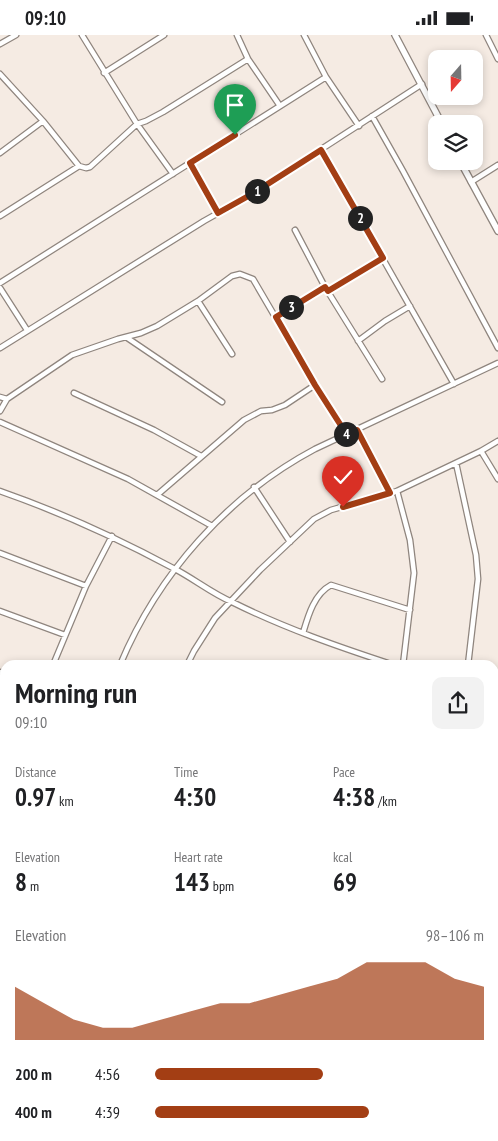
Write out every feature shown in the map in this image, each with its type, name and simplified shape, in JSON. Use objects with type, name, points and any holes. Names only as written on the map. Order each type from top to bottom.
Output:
[{"type":"street","points":[[0,44],[16,35]]},
{"type":"street","points":[[82,35],[137,124],[173,174]]},
{"type":"street","points":[[104,73],[164,35]]},
{"type":"street","points":[[237,35],[248,59],[280,106]]},
{"type":"street","points":[[304,35],[326,77],[358,126]]},
{"type":"street","points":[[395,35],[438,115]]},
{"type":"street","points":[[486,35],[498,59]]},
{"type":"street","points":[[0,216],[79,166],[90,167],[137,124],[162,112],[248,59]]},
{"type":"street","points":[[1,77],[43,121],[79,166]]},
{"type":"street","points":[[0,283],[326,77]]},
{"type":"street","points":[[0,348],[218,213],[252,194],[422,84]]},
{"type":"street","points":[[372,116],[498,348]]},
{"type":"street","points":[[0,153],[43,121]]},
{"type":"street","points":[[321,150],[454,384]]},
{"type":"street","points":[[190,163],[218,213]]},
{"type":"street","points":[[471,182],[498,165]]},
{"type":"street","points":[[465,170],[498,231]]},
{"type":"street","points":[[295,230],[326,289],[382,379]]},
{"type":"street","points":[[276,317],[383,258]]},
{"type":"street","points":[[0,411],[7,399],[72,355],[157,326],[198,301],[232,276],[240,274],[253,279],[315,385],[347,435]]},
{"type":"street","points":[[0,288],[27,330]]},
{"type":"street","points":[[198,301],[232,354]]},
{"type":"street","points":[[358,341],[385,321],[410,306]]},
{"type":"street","points":[[126,337],[222,402]]},
{"type":"street","points":[[122,660],[150,604],[176,569],[212,526],[254,487],[296,459],[357,430],[496,365],[498,371]]},
{"type":"street","points":[[158,495],[244,420],[261,411],[272,410],[285,405],[315,385]]},
{"type":"street","points":[[74,393],[154,431],[201,456]]},
{"type":"street","points":[[0,397],[7,399]]},
{"type":"street","points":[[0,422],[103,467],[158,495],[212,526]]},
{"type":"street","points":[[357,430],[390,493]]},
{"type":"street","points":[[189,660],[204,633],[215,618],[314,519],[322,514],[397,491],[498,441]]},
{"type":"street","points":[[481,451],[498,479]]},
{"type":"street","points":[[456,463],[476,555],[478,579],[469,660]]},
{"type":"street","points":[[254,487],[290,542]]},
{"type":"street","points":[[0,491],[39,504],[112,536],[176,569],[230,602],[303,633],[380,660]]},
{"type":"street","points":[[397,491],[407,524],[413,555],[414,573],[404,660]]},
{"type":"street","points":[[55,660],[86,586],[112,536]]},
{"type":"street","points":[[0,553],[86,586]]},
{"type":"street","points":[[303,633],[312,605],[326,587],[331,585],[410,611]]},
{"type":"street","points":[[0,611],[65,635]]},
{"type":"route","points":[[235,135],[190,163],[218,213],[252,194],[321,150],[383,258],[328,291],[325,287],[276,317],[315,385],[347,435],[357,430],[390,493],[343,507]]}]
